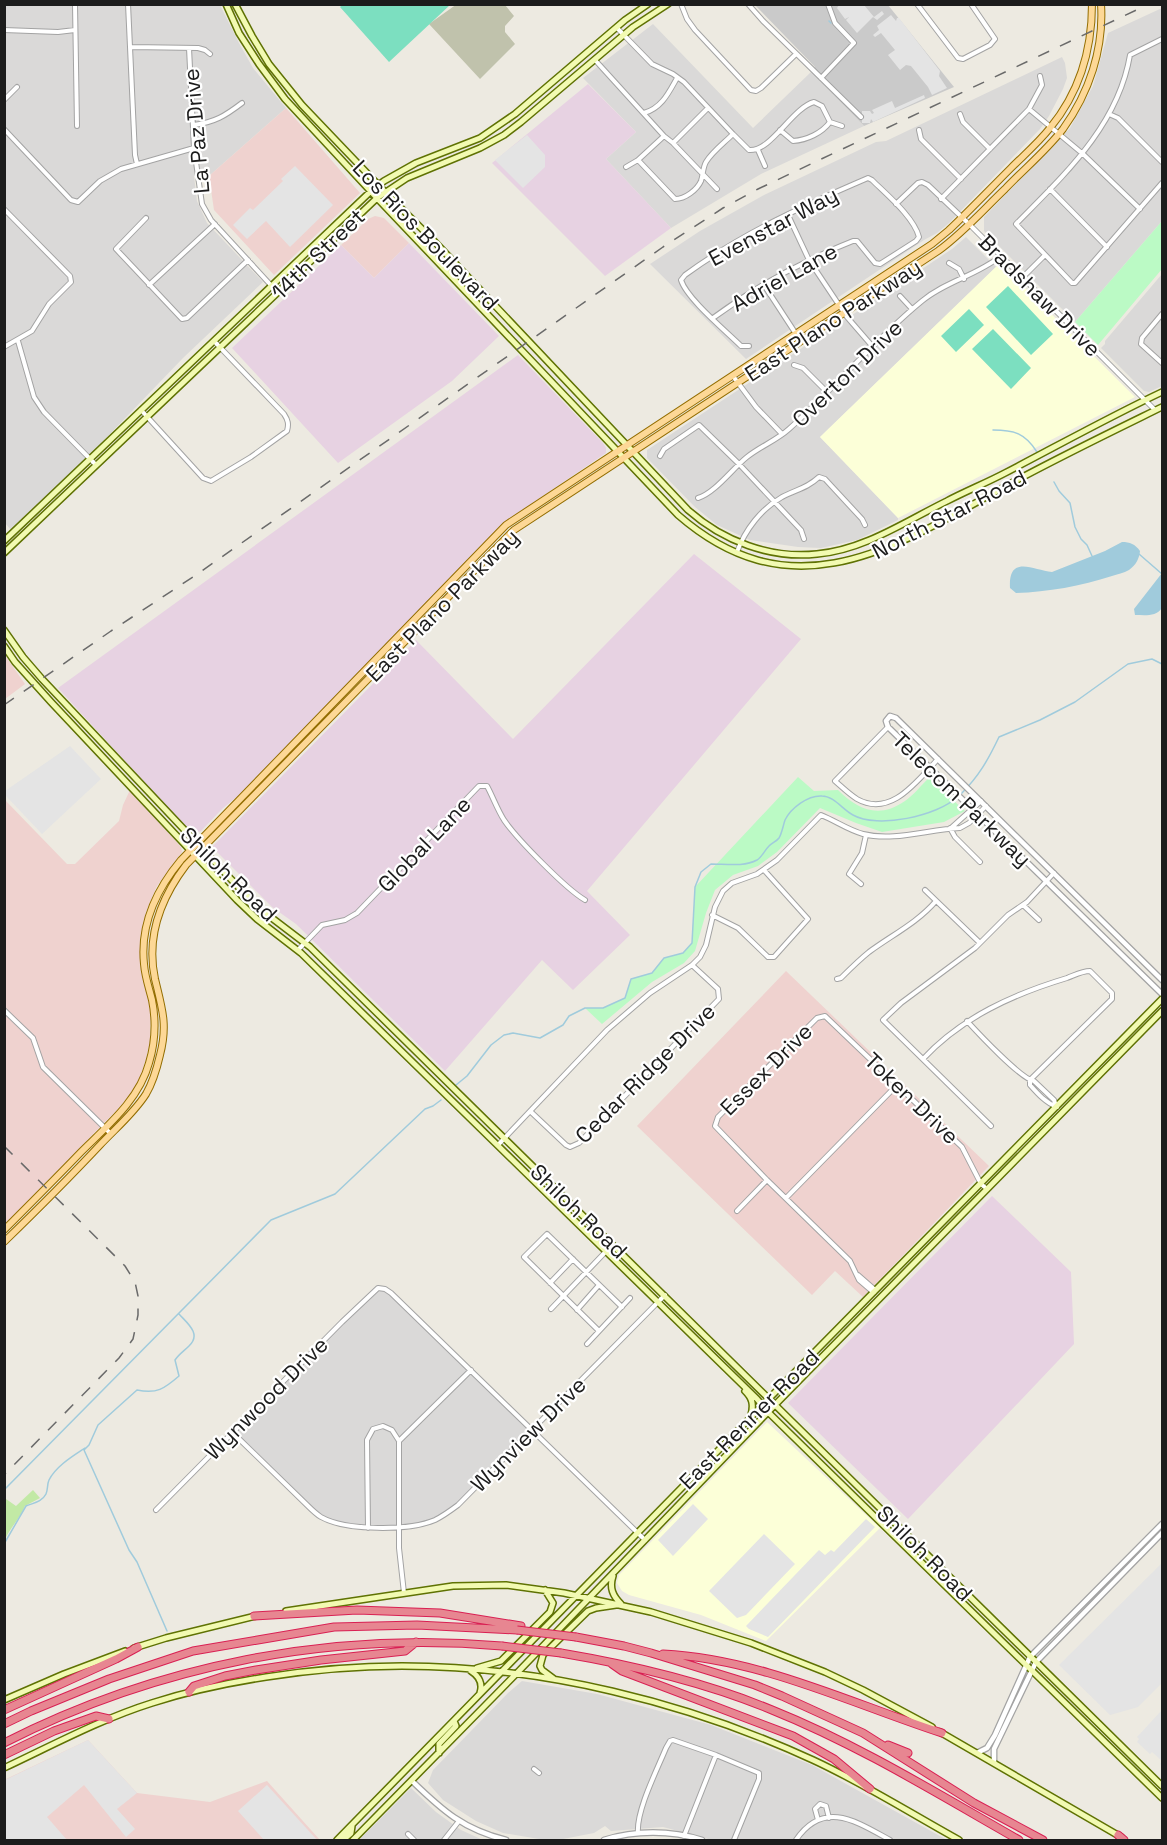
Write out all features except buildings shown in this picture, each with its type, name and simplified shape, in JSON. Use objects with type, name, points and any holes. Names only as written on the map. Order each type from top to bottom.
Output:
[{"type":"highway","points":[[254,1616],[357,1610],[440,1613],[624,1646],[755,1685],[908,1754]]},
{"type":"highway","points":[[4,1724],[109,1679],[193,1651],[334,1627],[417,1625],[519,1628]]},
{"type":"highway","points":[[189,1692],[194,1686],[225,1676],[289,1664],[405,1651],[416,1642]]},
{"type":"highway","points":[[4,1743],[99,1701],[190,1672],[240,1661],[305,1650],[356,1645],[416,1642],[502,1646],[608,1661],[660,1674],[758,1704],[793,1718],[881,1762],[1019,1840]]},
{"type":"highway","points":[[4,1710],[138,1647]]},
{"type":"highway","points":[[651,1653],[695,1656],[772,1673],[942,1733]]},
{"type":"highway","points":[[608,1661],[622,1671],[793,1736],[834,1760],[870,1789]]},
{"type":"highway","points":[[4,1755],[48,1734],[96,1716],[109,1719]]},
{"type":"highway","points":[[863,1733],[974,1803],[1043,1840]]},
{"type":"main road","name":"Los Rios Boulevard","points":[[226,4],[239,33],[266,75],[295,110],[617,451]]},
{"type":"main road","name":"Los Rios Boulevard","points":[[235,4],[269,64],[302,105],[633,452]]},
{"type":"main road","name":"14th Street","points":[[4,541],[378,185],[416,163],[455,149],[487,133],[515,114],[648,4]]},
{"type":"main road","name":"14th Street","points":[[4,553],[377,198],[414,174],[458,158],[496,139],[521,122],[641,21],[668,4]]},
{"type":"main road","name":"East Plano Parkway","points":[[5,1240],[44,1204],[111,1134],[139,1104],[147,1091],[160,1055],[164,1028],[164,1013],[153,962],[154,931],[159,910],[196,844],[506,525],[932,244],[962,218],[1052,126],[1075,89],[1085,63],[1090,38],[1092,4]]},
{"type":"main road","name":"East Plano Parkway","points":[[4,1230],[129,1103],[139,1089],[152,1053],[154,1019],[144,963],[146,929],[150,910],[169,874],[193,853],[202,849],[514,530],[949,243],[1060,133],[1084,94],[1094,68],[1102,27],[1101,4]]},
{"type":"main road","points":[[553,82],[559,90]]},
{"type":"main road","points":[[295,110],[302,105]]},
{"type":"main road","points":[[515,114],[521,122]]},
{"type":"main road","points":[[326,143],[332,137]]},
{"type":"main road","points":[[455,149],[458,158]]},
{"type":"main road","points":[[316,243],[322,250]]},
{"type":"main road","points":[[431,256],[439,247]]},
{"type":"main road","points":[[468,295],[476,287]]},
{"type":"main road","points":[[565,397],[574,389]]},
{"type":"main road","name":"North Star Road","points":[[633,452],[694,516],[714,530],[757,549],[818,554],[851,547],[869,540],[1002,475],[1162,392]]},
{"type":"main road","name":"North Star Road","points":[[617,451],[687,524],[715,543],[736,553],[769,562],[819,566],[845,562],[888,548],[955,516],[1008,485],[1162,407]]},
{"type":"main road","points":[[678,411],[682,419]]},
{"type":"main road","points":[[1002,475],[1008,485]]},
{"type":"main road","points":[[550,495],[555,503]]},
{"type":"main road","points":[[36,511],[42,517]]},
{"type":"main road","points":[[687,524],[694,516]]},
{"type":"main road","points":[[913,518],[920,532]]},
{"type":"main road","points":[[493,536],[501,542]]},
{"type":"main road","points":[[445,586],[452,594]]},
{"type":"main road","name":"Shiloh Road","points":[[4,630],[42,679],[196,844],[264,912],[304,943],[352,989],[1162,1786]]},
{"type":"main road","points":[[394,639],[402,646]]},
{"type":"main road","name":"Shiloh Road","points":[[4,646],[10,656],[51,702],[244,908],[298,950],[1162,1798]]},
{"type":"main road","points":[[10,656],[18,650]]},
{"type":"main road","points":[[303,733],[310,740]]},
{"type":"main road","points":[[262,776],[268,782]]},
{"type":"main road","points":[[137,794],[143,787]]},
{"type":"main road","points":[[146,929],[154,931]]},
{"type":"main road","points":[[345,997],[352,989]]},
{"type":"main road","name":"East Renner Road","points":[[337,1840],[1162,999]]},
{"type":"main road","name":"East Renner Road","points":[[353,1840],[768,1412],[1162,1011]]},
{"type":"main road","points":[[152,1053],[160,1055]]},
{"type":"main road","points":[[419,1069],[425,1063]]},
{"type":"main road","points":[[1057,1107],[1063,1112]]},
{"type":"main road","points":[[37,1197],[44,1204]]},
{"type":"main road","points":[[560,1205],[566,1199]]},
{"type":"main road","points":[[874,1293],[880,1298]]},
{"type":"main road","points":[[710,1352],[716,1346]]},
{"type":"main road","points":[[725,1367],[726,1372],[752,1398],[752,1413],[749,1419]]},
{"type":"main road","points":[[815,1457],[822,1450]]},
{"type":"main road","points":[[714,1455],[715,1467]]},
{"type":"main road","points":[[694,1475],[697,1480],[694,1489]]},
{"type":"main road","points":[[891,1532],[899,1528]]},
{"type":"main road","points":[[614,1573],[611,1580],[612,1590],[621,1604]]},
{"type":"main road","points":[[4,1700],[84,1666],[138,1647],[254,1616],[445,1586],[479,1584],[545,1589],[621,1604],[703,1627],[799,1661],[863,1690],[942,1733],[1123,1839]]},
{"type":"main road","points":[[469,1670],[501,1661],[550,1612],[553,1603],[545,1589]]},
{"type":"main road","points":[[554,1680],[540,1666],[543,1655],[588,1611],[621,1604]]},
{"type":"main road","points":[[4,1768],[109,1719],[152,1703],[226,1683],[319,1670],[399,1666],[517,1673],[603,1689],[715,1720],[811,1759],[870,1789],[959,1840]]},
{"type":"main road","points":[[469,1670],[475,1673],[481,1684],[479,1696]]},
{"type":"main road","points":[[439,1753],[439,1744],[456,1726],[454,1721]]},
{"type":"main road","points":[[1098,1736],[1104,1730]]},
{"type":"main road","points":[[403,1773],[412,1781]]},
{"type":"main road","points":[[343,1840],[351,1833],[353,1825]]},
{"type":"street","points":[[75,4],[77,126]]},
{"type":"street","points":[[128,4],[137,164]]},
{"type":"street","points":[[681,4],[694,30],[752,90],[761,88],[796,54]]},
{"type":"street","points":[[748,4],[861,117]]},
{"type":"street","points":[[820,78],[854,43],[835,23],[828,4]]},
{"type":"street","points":[[917,4],[958,58],[963,59],[994,42],[994,36],[970,4]]},
{"type":"street","points":[[617,28],[652,64],[684,82],[750,150],[758,150],[805,106],[814,102],[822,106],[831,122],[842,126]]},
{"type":"street","points":[[4,30],[58,32],[75,30]]},
{"type":"street","points":[[1162,39],[1130,55],[1128,70],[1109,114],[1095,139],[1016,224],[1072,283],[1075,283],[1162,183]]},
{"type":"street","points":[[130,46],[198,48],[210,54]]},
{"type":"street","name":"La Paz Drive","points":[[189,48],[194,148],[200,195],[205,213],[278,293]]},
{"type":"street","points":[[595,60],[717,189]]},
{"type":"street","points":[[941,199],[1029,109],[1042,85],[1040,76]]},
{"type":"street","points":[[645,113],[653,111],[665,99],[677,78]]},
{"type":"street","points":[[4,100],[17,87]]},
{"type":"street","points":[[194,124],[224,117],[242,103]]},
{"type":"street","points":[[673,142],[708,108]]},
{"type":"street","points":[[1029,109],[1060,133],[1140,209]]},
{"type":"street","points":[[960,114],[963,122],[990,149]]},
{"type":"street","points":[[1109,114],[1118,118],[1162,162]]},
{"type":"street","points":[[780,130],[793,141],[799,141],[831,122]]},
{"type":"street","points":[[4,129],[71,200],[78,202],[100,182],[121,169],[194,148]]},
{"type":"street","points":[[919,130],[921,139],[961,179]]},
{"type":"street","points":[[638,160],[675,199],[684,198],[699,183],[706,162],[733,134]]},
{"type":"street","points":[[626,167],[638,160],[664,135]]},
{"type":"street","points":[[758,150],[765,166]]},
{"type":"street","name":"Evenstar Way","points":[[713,318],[693,298],[681,280],[697,266],[734,243],[788,215],[868,178],[896,204]]},
{"type":"street","name":"Bradshaw Drive","points":[[896,204],[915,185],[922,182],[928,185],[1155,410]]},
{"type":"street","points":[[1050,189],[1107,247]]},
{"type":"street","name":"Adriel Lane","points":[[713,318],[764,285],[809,260],[853,241],[857,241],[875,263],[880,264],[919,237],[896,204]]},
{"type":"street","points":[[4,209],[70,276],[71,282],[49,304],[32,331],[4,347]]},
{"type":"street","points":[[788,215],[809,260],[844,313],[873,346]]},
{"type":"street","points":[[146,218],[116,249],[182,319],[185,320],[248,260]]},
{"type":"street","points":[[149,285],[214,224]]},
{"type":"street","points":[[1023,278],[1046,255]]},
{"type":"street","name":"Overton Drive","points":[[698,498],[707,494],[756,450],[783,434],[912,309],[938,289],[990,266],[1001,256]]},
{"type":"street","points":[[949,263],[959,269],[964,279]]},
{"type":"street","points":[[764,285],[796,333]]},
{"type":"street","points":[[900,296],[912,309]]},
{"type":"street","points":[[1162,314],[1142,338],[1141,344],[1162,363]]},
{"type":"street","points":[[713,318],[741,346],[749,346]]},
{"type":"street","points":[[18,340],[34,397],[44,412],[96,465]]},
{"type":"street","points":[[141,410],[204,478],[211,481],[282,434],[288,426],[288,419],[213,341]]},
{"type":"street","points":[[794,364],[803,368],[827,392]]},
{"type":"street","points":[[733,375],[756,407],[783,434]]},
{"type":"street","points":[[660,456],[664,449],[699,425],[801,530],[804,539]]},
{"type":"street","points":[[736,553],[750,525],[774,502],[809,486],[819,477],[825,479],[865,525]]},
{"type":"street","name":"Telecom Parkway","points":[[1162,980],[896,717],[887,718],[888,727],[1162,994]]},
{"type":"street","points":[[888,727],[835,781],[850,794],[862,801],[890,802],[901,796],[938,759]]},
{"type":"street","name":"Global Lane","points":[[298,950],[322,925],[345,920],[357,913],[479,786],[483,785],[487,786],[505,822],[517,836],[585,900]]},
{"type":"street","points":[[950,828],[981,801]]},
{"type":"street","points":[[498,1145],[623,1015],[650,993],[692,965],[704,952],[712,915],[719,897],[728,886],[764,870],[790,848],[821,815],[850,830],[866,835],[883,836],[960,828],[986,806]]},
{"type":"street","points":[[960,820],[964,826]]},
{"type":"street","points":[[950,828],[959,843],[980,862]]},
{"type":"street","points":[[861,884],[849,874],[862,853],[866,835]]},
{"type":"street","points":[[712,915],[738,928],[769,958],[774,957],[808,919],[764,870]]},
{"type":"street","points":[[991,1126],[883,1020],[901,1003],[967,955],[1008,915],[1023,905],[1054,873]]},
{"type":"street","points":[[925,890],[980,943]]},
{"type":"street","points":[[837,979],[841,978],[868,953],[922,916],[936,901]]},
{"type":"street","points":[[1023,905],[1039,920]]},
{"type":"street","name":"Cedar Ridge Drive","points":[[530,1111],[566,1145],[570,1147],[579,1143],[719,999],[718,989],[692,965]]},
{"type":"street","points":[[923,1059],[967,1021],[1000,1002],[1048,982],[1090,971],[1112,993],[1111,1000],[1030,1080]]},
{"type":"street","points":[[4,1010],[33,1038],[43,1066],[111,1134]]},
{"type":"street","name":"Token Drive","points":[[825,1016],[962,1147],[981,1184],[987,1189]]},
{"type":"street","name":"Essex Drive","points":[[767,1180],[716,1129],[715,1123],[718,1117],[817,1018],[825,1016]]},
{"type":"street","points":[[967,1021],[982,1038],[1030,1080],[1030,1085],[1036,1092],[1057,1107]]},
{"type":"street","points":[[786,1198],[897,1085]]},
{"type":"street","points":[[737,1211],[767,1180],[850,1261],[858,1275],[874,1289],[874,1293]]},
{"type":"street","points":[[599,1331],[524,1257],[547,1234],[622,1307]]},
{"type":"street","points":[[551,1309],[613,1245]]},
{"type":"street","points":[[550,1283],[573,1259]]},
{"type":"street","points":[[577,1310],[599,1285]]},
{"type":"street","name":"Wynwood Drive","points":[[156,1510],[378,1288],[391,1293],[471,1370]]},
{"type":"street","name":"Wynview Drive","points":[[232,1432],[320,1516],[345,1526],[368,1528],[424,1523],[445,1515],[458,1505],[665,1295]]},
{"type":"street","points":[[587,1344],[630,1298]]},
{"type":"street","points":[[399,1442],[471,1370],[645,1540]]},
{"type":"street","points":[[368,1528],[367,1440],[373,1429],[383,1426],[392,1430],[399,1442],[399,1548],[404,1593]]},
{"type":"street","points":[[994,1762],[994,1749],[1030,1657],[1162,1524]]},
{"type":"street","points":[[977,1753],[990,1743],[1036,1662],[1162,1533]]},
{"type":"street","points":[[638,1833],[642,1809],[670,1741],[676,1741],[759,1773],[759,1779],[734,1840]]},
{"type":"street","points":[[684,1836],[716,1755]]},
{"type":"street","points":[[534,1769],[539,1773]]},
{"type":"street","points":[[412,1781],[440,1808],[459,1821],[484,1834],[506,1840]]},
{"type":"street","points":[[818,1820],[815,1809],[820,1804],[826,1806],[829,1818]]},
{"type":"street","points":[[796,1840],[808,1826],[818,1820],[842,1817],[855,1821],[890,1840]]},
{"type":"street","points":[[444,1840],[452,1833],[459,1821]]},
{"type":"street","points":[[604,1840],[638,1833],[669,1834],[702,1840]]},
{"type":"street","points":[[408,1834],[414,1840]]},
{"type":"street","points":[[667,1840],[669,1834]]},
{"type":"shaded area","points":[[457,4],[505,5],[514,16],[505,26],[505,32],[515,44],[480,79],[429,24]]},
{"type":"shaded area","points":[[5,5],[220,5],[253,68],[286,108],[209,176],[194,176],[197,201],[207,223],[263,282],[183,358],[83,462],[11,530],[5,523]]},
{"type":"shaded area","points":[[755,5],[888,5],[954,87],[864,126],[811,72],[815,67]]},
{"type":"shaded area","points":[[839,5],[864,5],[874,17],[882,11],[884,14],[877,20],[873,17],[857,33],[846,20],[849,17],[845,19],[837,8]]},
{"type":"shaded area","points":[[1162,8],[1162,221],[1075,322],[984,231],[984,217],[1070,128],[1093,86],[1108,33]]},
{"type":"shaded area","points":[[891,15],[896,21],[899,18],[940,71],[939,76],[947,88],[932,95],[911,66],[906,65],[900,70],[888,55],[895,50],[881,33],[875,37],[873,35],[879,30],[877,26]]},
{"type":"shaded area","points":[[653,24],[753,128],[811,72],[864,126],[761,174],[671,228],[606,159],[636,132],[583,78]]},
{"type":"shaded area","points":[[1062,57],[1067,78],[1049,116],[1040,129],[949,223],[746,359],[650,264],[700,231],[764,195],[876,142],[886,141]]},
{"type":"shaded area","points":[[588,84],[636,132],[606,159],[671,228],[605,276],[492,163]]},
{"type":"shaded area","points":[[924,95],[925,98],[873,122],[871,119],[870,123],[862,123],[862,111],[870,111],[872,114],[874,113],[872,110],[892,101],[895,108]]},
{"type":"shaded area","points":[[286,108],[360,193],[274,275],[214,210],[209,176]]},
{"type":"shaded area","points":[[527,135],[545,155],[545,167],[523,188],[495,160]]},
{"type":"shaded area","points":[[295,166],[333,205],[290,247],[266,221],[247,239],[233,225],[250,208],[253,210]]},
{"type":"shaded area","points":[[375,216],[384,218],[409,243],[374,278],[341,245],[368,219]]},
{"type":"shaded area","points":[[966,237],[996,267],[820,437],[898,520],[857,540],[821,548],[750,540],[717,525],[695,507],[647,458],[647,450],[952,249]]},
{"type":"shaded area","points":[[409,243],[499,336],[452,381],[338,463],[232,348],[341,245],[374,278]]},
{"type":"shaded area","points":[[1000,263],[1135,397],[898,518],[820,437]]},
{"type":"shaded area","points":[[1162,274],[1162,386],[1149,392],[1144,391],[1101,348]]},
{"type":"shaded area","points":[[518,355],[603,443],[606,453],[506,521],[238,796],[201,831],[194,834],[188,830],[58,688]]},
{"type":"shaded area","points":[[694,554],[801,639],[587,891],[630,935],[573,990],[542,960],[445,1071],[296,924],[272,907],[212,847],[416,640],[513,739]]},
{"type":"shaded area","points":[[4,654],[25,684],[5,699],[4,699]]},
{"type":"shaded area","points":[[70,746],[101,779],[42,834],[5,795],[5,791]]},
{"type":"shaded area","points":[[130,790],[177,842],[182,852],[157,886],[146,912],[142,934],[141,966],[151,1012],[150,1042],[146,1059],[140,1077],[119,1108],[5,1224],[5,800],[67,864],[75,864],[119,821]]},
{"type":"shaded area","points":[[786,971],[989,1166],[863,1297],[835,1271],[812,1295],[637,1126]]},
{"type":"shaded area","points":[[992,1196],[1071,1272],[1074,1344],[908,1519],[788,1403]]},
{"type":"shaded area","points":[[378,1288],[385,1289],[533,1430],[458,1505],[445,1515],[415,1525],[368,1528],[344,1525],[320,1516],[232,1432]]},
{"type":"shaded area","points":[[767,1422],[880,1528],[766,1641],[701,1615],[622,1591],[617,1583],[619,1575]]},
{"type":"shaded area","points":[[693,1504],[708,1519],[673,1556],[658,1540]]},
{"type":"shaded area","points":[[866,1519],[875,1527],[768,1637],[746,1626],[819,1550],[825,1555],[831,1550],[834,1552]]},
{"type":"shaded area","points":[[764,1534],[795,1564],[746,1615],[737,1618],[709,1591]]},
{"type":"shaded area","points":[[1162,1563],[1162,1683],[1138,1707],[1110,1715],[1059,1665]]},
{"type":"shaded area","points":[[522,1681],[597,1694],[711,1725],[812,1765],[947,1840],[712,1840],[663,1827],[611,1831],[605,1826],[594,1833],[563,1839],[539,1839],[503,1833],[476,1821],[443,1800],[428,1783],[433,1770]]},
{"type":"shaded area","points":[[1162,1710],[1162,1761],[1137,1742],[1139,1739],[1137,1737]]},
{"type":"shaded area","points":[[88,1740],[137,1793],[210,1802],[267,1781],[320,1840],[5,1840],[4,1780]]},
{"type":"shaded area","points":[[88,1740],[137,1793],[117,1809],[135,1829],[126,1837],[84,1785],[47,1817],[67,1840],[5,1840],[5,1780]]},
{"type":"shaded area","points":[[267,1785],[317,1840],[264,1840],[238,1811]]},
{"type":"shaded area","points":[[411,1788],[436,1812],[461,1830],[483,1840],[359,1840]]},
{"type":"green space","points":[[343,4],[450,5],[389,62],[340,7]]},
{"type":"green space","points":[[1162,221],[1162,269],[1098,345],[1075,322]]},
{"type":"green space","points":[[1008,286],[1053,334],[1031,355],[986,307]]},
{"type":"green space","points":[[969,309],[984,325],[956,352],[941,336]]},
{"type":"green space","points":[[993,329],[1031,368],[1011,389],[972,349]]},
{"type":"green space","points":[[798,777],[814,791],[838,790],[853,803],[878,811],[895,807],[905,801],[929,778],[965,811],[944,822],[882,832],[820,808],[777,852],[758,866],[733,875],[715,890],[695,951],[684,963],[652,982],[602,1024],[585,1008],[603,1008],[625,998],[631,979],[652,973],[664,958],[683,953],[692,943],[695,887]]},
{"type":"green space","points":[[33,1490],[40,1498],[25,1506],[5,1539],[6,1499],[16,1506]]},
{"type":"water","points":[[1122,542],[1132,544],[1140,551],[1135,564],[1125,572],[1088,583],[1052,590],[1016,593],[1010,588],[1010,577],[1017,567],[1030,567],[1052,572]]},
{"type":"water","points":[[1162,573],[1162,608],[1153,614],[1135,615],[1134,609]]},
{"type":"waterway","points":[[993,430],[1018,434],[1037,452]]},
{"type":"waterway","points":[[1054,482],[1070,503],[1075,527],[1092,556]]},
{"type":"waterway","points":[[1139,554],[1162,574]]},
{"type":"waterway","points":[[961,794],[983,767],[999,737],[1075,702],[1128,664],[1152,659],[1162,664]]},
{"type":"waterway","points":[[456,1085],[467,1076],[491,1045],[504,1035],[513,1033],[540,1038],[563,1025],[569,1016],[585,1008],[603,1008],[625,998],[631,979],[652,973],[664,958],[683,953],[692,943],[695,887],[701,872],[711,864],[741,864],[757,860],[779,838],[788,815],[806,800],[817,796],[826,797],[853,815],[877,821],[922,815],[948,804],[957,797]]},
{"type":"waterway","points":[[4,1490],[271,1220],[335,1194],[425,1109],[441,1100]]},
{"type":"waterway","points":[[167,1631],[84,1450],[89,1445],[98,1425],[137,1390],[160,1389],[179,1376],[175,1360],[193,1342],[194,1337],[192,1329],[179,1314]]},
{"type":"waterway","points":[[4,1544],[26,1506],[44,1497],[49,1480],[56,1470],[85,1448]]},
{"type":"railway","points":[[4,705],[196,575],[663,247],[723,208],[758,189],[1149,4]]},
{"type":"railway","points":[[4,1146],[125,1266],[135,1282],[138,1296],[138,1315],[133,1339],[119,1358],[4,1475]]}]
